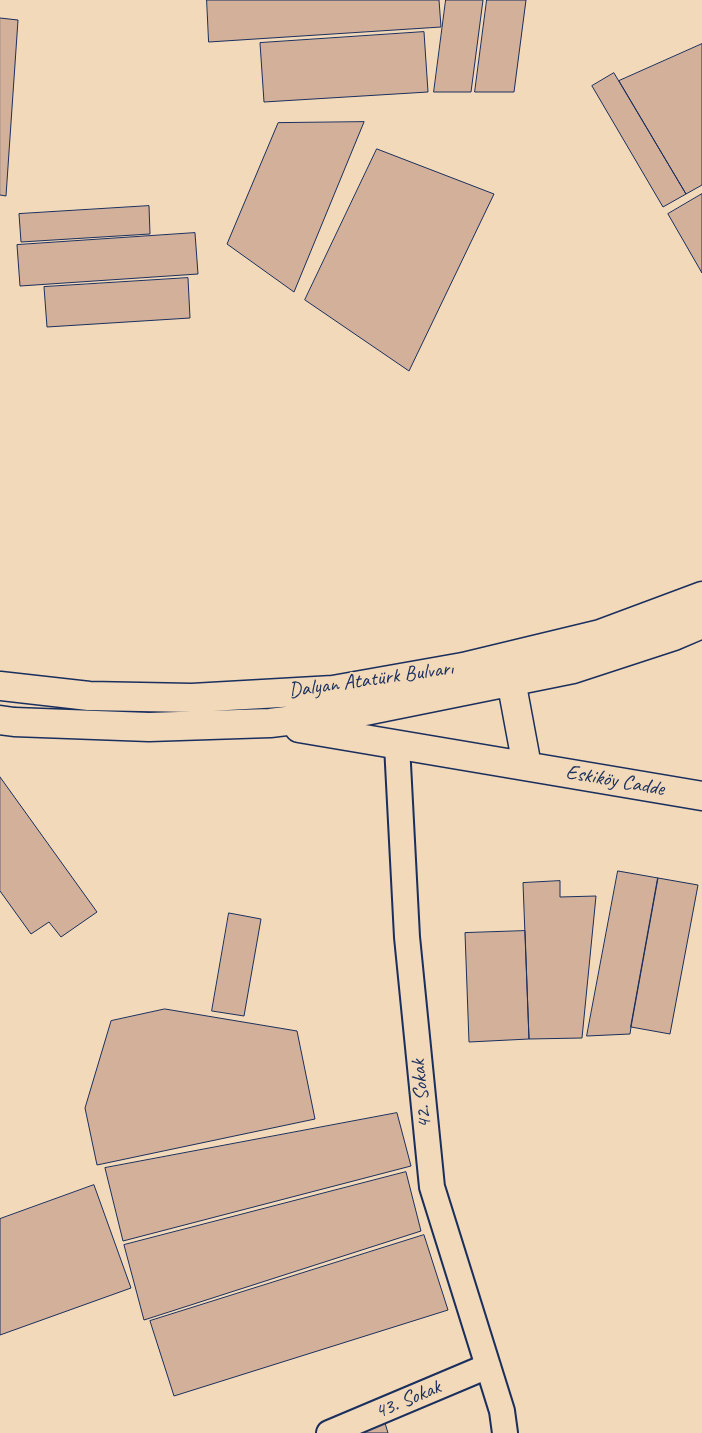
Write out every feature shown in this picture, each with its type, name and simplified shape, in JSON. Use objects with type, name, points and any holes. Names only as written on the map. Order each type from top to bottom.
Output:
[{"type":"main road","name":"Dalyan Atatürk Bulvarı","points":[[0,686],[89,696],[192,698],[333,690],[463,667],[600,634],[702,596]]},
{"type":"main road","name":"Dalyan Atatürk Bulvarı","points":[[0,720],[149,727],[270,723],[360,712],[512,683],[573,669],[674,636],[702,624]]},
{"type":"main road","points":[[507,657],[527,766]]},
{"type":"main road","name":"Eskiköy Cadde","points":[[270,723],[702,796]]},
{"type":"street","name":"42. Sokak","points":[[397,745],[407,937],[432,1187],[502,1411],[505,1433]]},
{"type":"street","name":"43. Sokak","points":[[329,1433],[488,1366]]},
{"type":"building","points":[[207,0],[439,0],[441,27],[209,42]]},
{"type":"building","points":[[446,0],[483,0],[471,92],[434,92]]},
{"type":"building","points":[[487,0],[526,0],[514,92],[475,92]]},
{"type":"building","points":[[0,18],[18,20],[6,196],[0,195]]},
{"type":"building","points":[[424,32],[428,92],[264,102],[260,43]]},
{"type":"building","points":[[702,44],[702,185],[686,194],[619,81]]},
{"type":"building","points":[[614,73],[686,194],[663,207],[592,86]]},
{"type":"building","points":[[364,122],[294,292],[227,244],[278,123]]},
{"type":"building","points":[[377,149],[494,194],[409,371],[305,300]]},
{"type":"building","points":[[702,194],[702,273],[668,214]]},
{"type":"building","points":[[149,206],[150,234],[21,242],[19,214]]},
{"type":"building","points":[[195,233],[198,274],[20,286],[17,245]]},
{"type":"building","points":[[188,278],[190,318],[47,327],[44,287]]},
{"type":"building","points":[[0,777],[97,912],[61,937],[49,922],[31,934],[0,891]]},
{"type":"building","points":[[618,871],[658,878],[630,1034],[587,1036]]},
{"type":"building","points":[[658,878],[698,885],[670,1034],[631,1027]]},
{"type":"building","points":[[560,881],[560,897],[596,896],[582,1038],[529,1039],[523,883]]},
{"type":"building","points":[[229,913],[261,919],[244,1016],[212,1011]]},
{"type":"building","points":[[525,931],[529,1039],[469,1042],[465,933]]},
{"type":"building","points":[[165,1009],[297,1031],[315,1119],[97,1165],[85,1108],[111,1021]]},
{"type":"building","points":[[397,1113],[411,1166],[123,1241],[105,1168]]},
{"type":"building","points":[[406,1172],[421,1231],[144,1320],[124,1245]]},
{"type":"building","points":[[94,1185],[131,1288],[0,1335],[0,1219]]},
{"type":"building","points":[[424,1235],[448,1310],[174,1396],[150,1321]]},
{"type":"building","points":[[385,1423],[388,1433],[353,1433]]}]
